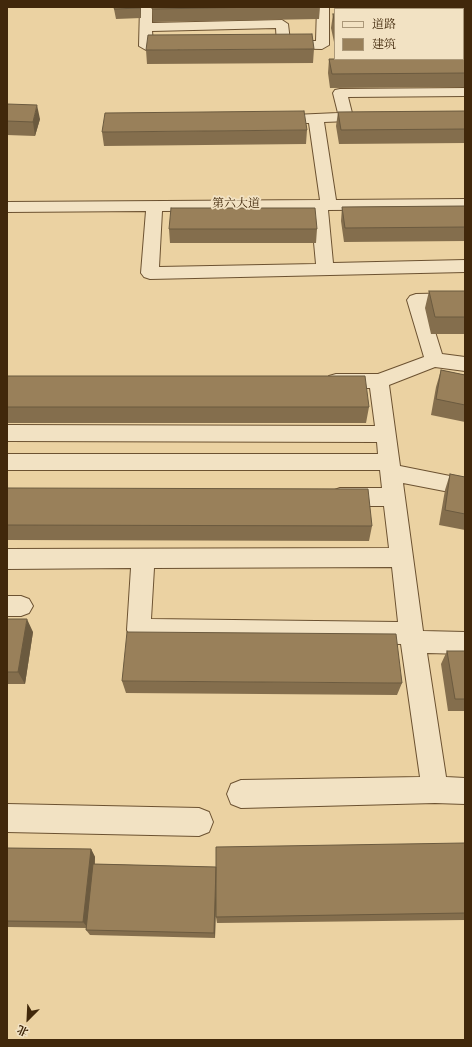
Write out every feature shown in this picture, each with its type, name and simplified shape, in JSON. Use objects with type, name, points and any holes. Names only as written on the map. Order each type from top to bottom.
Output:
[{"type":"street","points":[[146,7],[146,46],[192,46]]},
{"type":"street","points":[[269,46],[322,45],[324,19],[323,7]]},
{"type":"street","points":[[146,27],[282,24],[284,45]]},
{"type":"street","points":[[346,118],[340,93],[465,92]]},
{"type":"street","points":[[260,119],[386,117]]},
{"type":"street","points":[[316,118],[324,205],[325,269]]},
{"type":"street","name":"第六大道","points":[[7,207],[465,204]]},
{"type":"street","points":[[154,206],[150,273],[465,266]]},
{"type":"street","points":[[434,360],[416,300],[465,299]]},
{"type":"street","points":[[316,381],[379,381],[434,360],[465,364]]},
{"type":"street","points":[[379,381],[413,638],[436,790]]},
{"type":"street","points":[[7,433],[386,434]]},
{"type":"street","points":[[7,462],[390,467],[465,487]]},
{"type":"street","points":[[323,497],[394,497]]},
{"type":"street","points":[[7,559],[402,557]]},
{"type":"street","points":[[143,558],[139,630],[413,638],[465,643]]},
{"type":"street","points":[[241,794],[436,790],[465,791]]},
{"type":"street","points":[[7,818],[199,822]]},
{"type":"building","points":[[115,7],[140,7],[140,8],[114,9]]},
{"type":"building","points":[[152,7],[264,7],[152,9]]},
{"type":"building","points":[[464,13],[465,13],[464,27]]},
{"type":"building","points":[[312,34],[314,49],[146,50],[148,35]]},
{"type":"building","points":[[465,58],[465,73],[332,74],[329,59],[464,60]]},
{"type":"building","points":[[7,104],[37,105],[33,122],[7,121]]},
{"type":"building","points":[[304,111],[307,130],[102,132],[105,113]]},
{"type":"building","points":[[465,111],[465,129],[341,130],[338,112]]},
{"type":"building","points":[[465,206],[465,227],[345,228],[342,207]]},
{"type":"building","points":[[171,208],[315,208],[317,229],[169,229]]},
{"type":"building","points":[[429,291],[465,291],[465,317],[435,317]]},
{"type":"building","points":[[441,370],[465,375],[465,405],[436,399]]},
{"type":"building","points":[[7,376],[365,376],[369,407],[7,407]]},
{"type":"building","points":[[450,474],[465,477],[465,514],[445,510]]},
{"type":"building","points":[[7,488],[368,489],[372,526],[7,525]]},
{"type":"building","points":[[7,619],[27,619],[18,672],[7,672]]},
{"type":"building","points":[[127,632],[396,634],[402,683],[122,681]]},
{"type":"building","points":[[447,651],[465,651],[465,699],[455,699]]},
{"type":"building","points":[[465,843],[465,913],[216,917],[216,847]]},
{"type":"building","points":[[7,848],[91,849],[83,922],[7,921]]},
{"type":"building","points":[[93,864],[216,867],[214,933],[86,930]]}]
